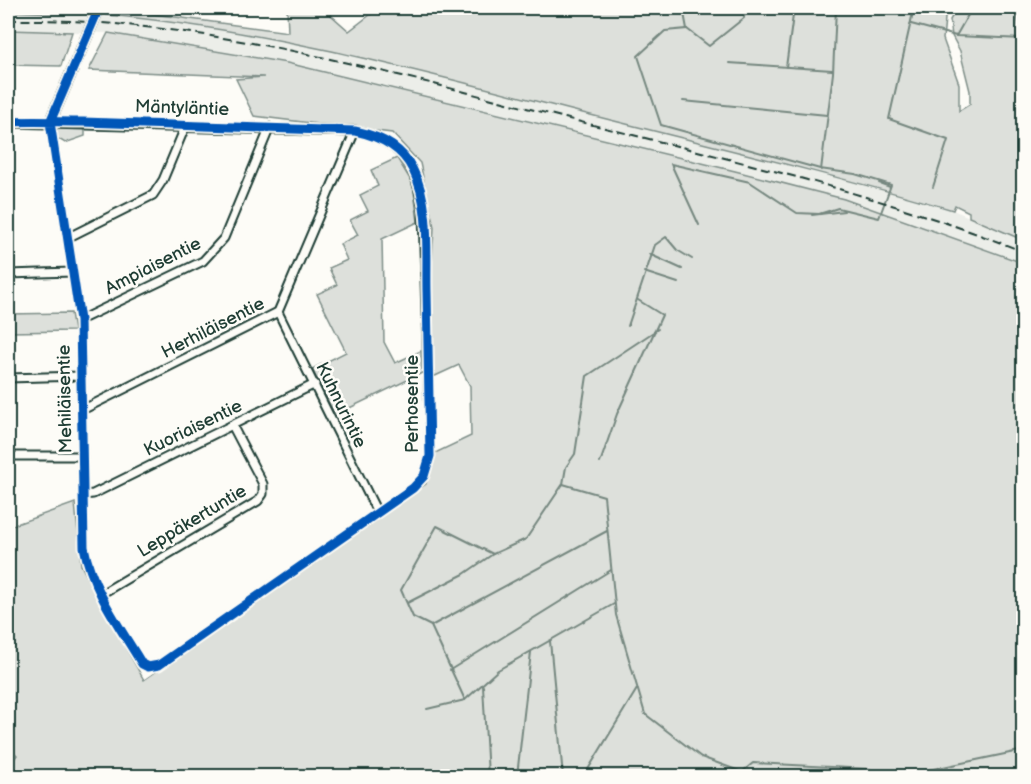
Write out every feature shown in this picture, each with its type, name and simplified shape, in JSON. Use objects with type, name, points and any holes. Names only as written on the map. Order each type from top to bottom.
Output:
[{"type":"street","points":[[50,122],[99,8]]},
{"type":"street","name":"Mäntyläntie","points":[[8,122],[355,131]]},
{"type":"street","name":"Mehiläisentie","points":[[50,122],[80,320],[84,547],[91,575],[142,664]]},
{"type":"street","points":[[67,238],[153,195],[163,180],[186,125]]},
{"type":"street","name":"Ampiaisentie","points":[[80,320],[203,261],[214,251],[224,238],[270,127]]},
{"type":"street","name":"Herhiläisentie","points":[[82,410],[278,312],[355,131]]},
{"type":"street","name":"Perhosentie","points":[[142,664],[148,667],[159,665],[413,488],[424,476],[430,456],[424,222],[420,189],[406,160],[382,139],[355,131]]},
{"type":"street","points":[[8,274],[72,272]]},
{"type":"street","name":"Kuhnurintie","points":[[278,312],[377,512]]},
{"type":"street","points":[[8,378],[81,376]]},
{"type":"street","name":"Kuoriaisentie","points":[[83,495],[93,494],[315,384]]},
{"type":"street","name":"Leppäkertuntie","points":[[101,594],[258,501],[263,494],[263,484],[232,424]]},
{"type":"street","points":[[8,456],[82,456]]},
{"type":"shaded area","points":[[8,8],[83,8],[81,14],[8,11]]},
{"type":"shaded area","points":[[108,8],[288,32],[287,8],[329,8],[331,15],[349,31],[379,8],[946,8],[943,39],[959,84],[959,111],[970,104],[970,91],[960,51],[952,36],[950,20],[957,8],[1023,8],[1023,240],[969,217],[969,212],[955,205],[953,210],[809,170],[396,66],[223,30],[107,15]]},
{"type":"shaded area","points":[[8,11],[140,18],[270,38],[370,59],[849,179],[953,210],[1023,240],[1023,263],[844,199],[715,166],[287,63],[108,33],[8,30]]},
{"type":"shaded area","points":[[8,30],[72,32],[61,66],[8,65]]},
{"type":"shaded area","points":[[108,33],[287,63],[735,171],[844,199],[1023,263],[1023,776],[8,776],[8,767],[17,755],[8,746],[8,527],[75,503],[81,565],[99,602],[144,680],[426,484],[435,453],[471,436],[470,386],[459,365],[433,377],[431,286],[434,227],[420,163],[392,133],[254,116],[236,79],[264,77],[89,70]]},
{"type":"shaded area","points":[[59,127],[85,128],[85,136],[65,143],[54,136]]},
{"type":"shaded area","points":[[397,158],[413,184],[418,222],[382,239],[384,342],[395,363],[421,351],[422,373],[335,415],[312,369],[346,352],[317,294],[337,285],[329,268],[347,260],[340,244],[358,235],[350,220],[368,211],[360,195],[378,186],[371,170]]},
{"type":"shaded area","points":[[71,313],[74,331],[8,332],[8,314]]},
{"type":"waterway","points":[[683,8],[687,29],[709,46],[744,18],[745,8]]},
{"type":"waterway","points":[[786,67],[794,8]]},
{"type":"waterway","points":[[821,170],[833,73],[836,8]]},
{"type":"waterway","points":[[914,8],[889,119],[948,140],[933,187]]},
{"type":"waterway","points":[[956,36],[972,8]]},
{"type":"waterway","points":[[1017,8],[1021,39]]},
{"type":"waterway","points":[[911,24],[956,36],[1024,39]]},
{"type":"waterway","points":[[687,29],[665,31],[638,56],[661,125],[820,169],[855,174],[891,185],[879,218],[838,208],[819,214],[797,213],[750,182],[671,164],[699,225]]},
{"type":"waterway","points":[[729,63],[832,70]]},
{"type":"waterway","points":[[683,101],[827,115]]},
{"type":"waterway","points":[[879,183],[890,187]]},
{"type":"waterway","points":[[812,215],[844,211]]},
{"type":"waterway","points":[[628,326],[655,245],[666,237],[677,250],[692,259]]},
{"type":"waterway","points":[[649,254],[682,269]]},
{"type":"waterway","points":[[644,272],[678,283]]},
{"type":"waterway","points":[[600,463],[617,414],[662,315],[638,300]]},
{"type":"waterway","points":[[407,603],[464,574],[493,554],[526,539],[563,484],[566,467],[575,454],[587,376],[658,329]]},
{"type":"waterway","points":[[563,484],[604,496],[616,615],[645,714],[701,757],[742,772],[753,763],[869,769],[886,776]]},
{"type":"waterway","points":[[465,700],[431,626],[413,617],[401,590],[437,526],[493,554]]},
{"type":"waterway","points":[[431,626],[607,531]]},
{"type":"waterway","points":[[450,670],[611,570]]},
{"type":"waterway","points":[[427,709],[465,700],[498,670],[614,604]]},
{"type":"waterway","points":[[550,641],[563,776]]},
{"type":"waterway","points":[[517,776],[531,652]]},
{"type":"waterway","points":[[483,686],[488,776]]},
{"type":"waterway","points":[[584,776],[637,689]]},
{"type":"waterway","points":[[900,776],[1024,750]]},
{"type":"waterway","points":[[1017,776],[1024,757]]},
{"type":"waterway","points":[[864,776],[869,769]]},
{"type":"railway","points":[[8,20],[79,21],[149,27],[289,50],[428,82],[797,177],[911,211],[1024,252]]},
{"type":"cycle path","points":[[8,122],[36,122],[46,122],[55,122],[83,122],[355,131],[381,139],[403,155],[413,170],[423,198],[427,246],[430,456],[424,476],[413,488],[159,665],[148,667],[142,664],[100,593],[84,547],[80,320],[50,122],[99,8]]}]
